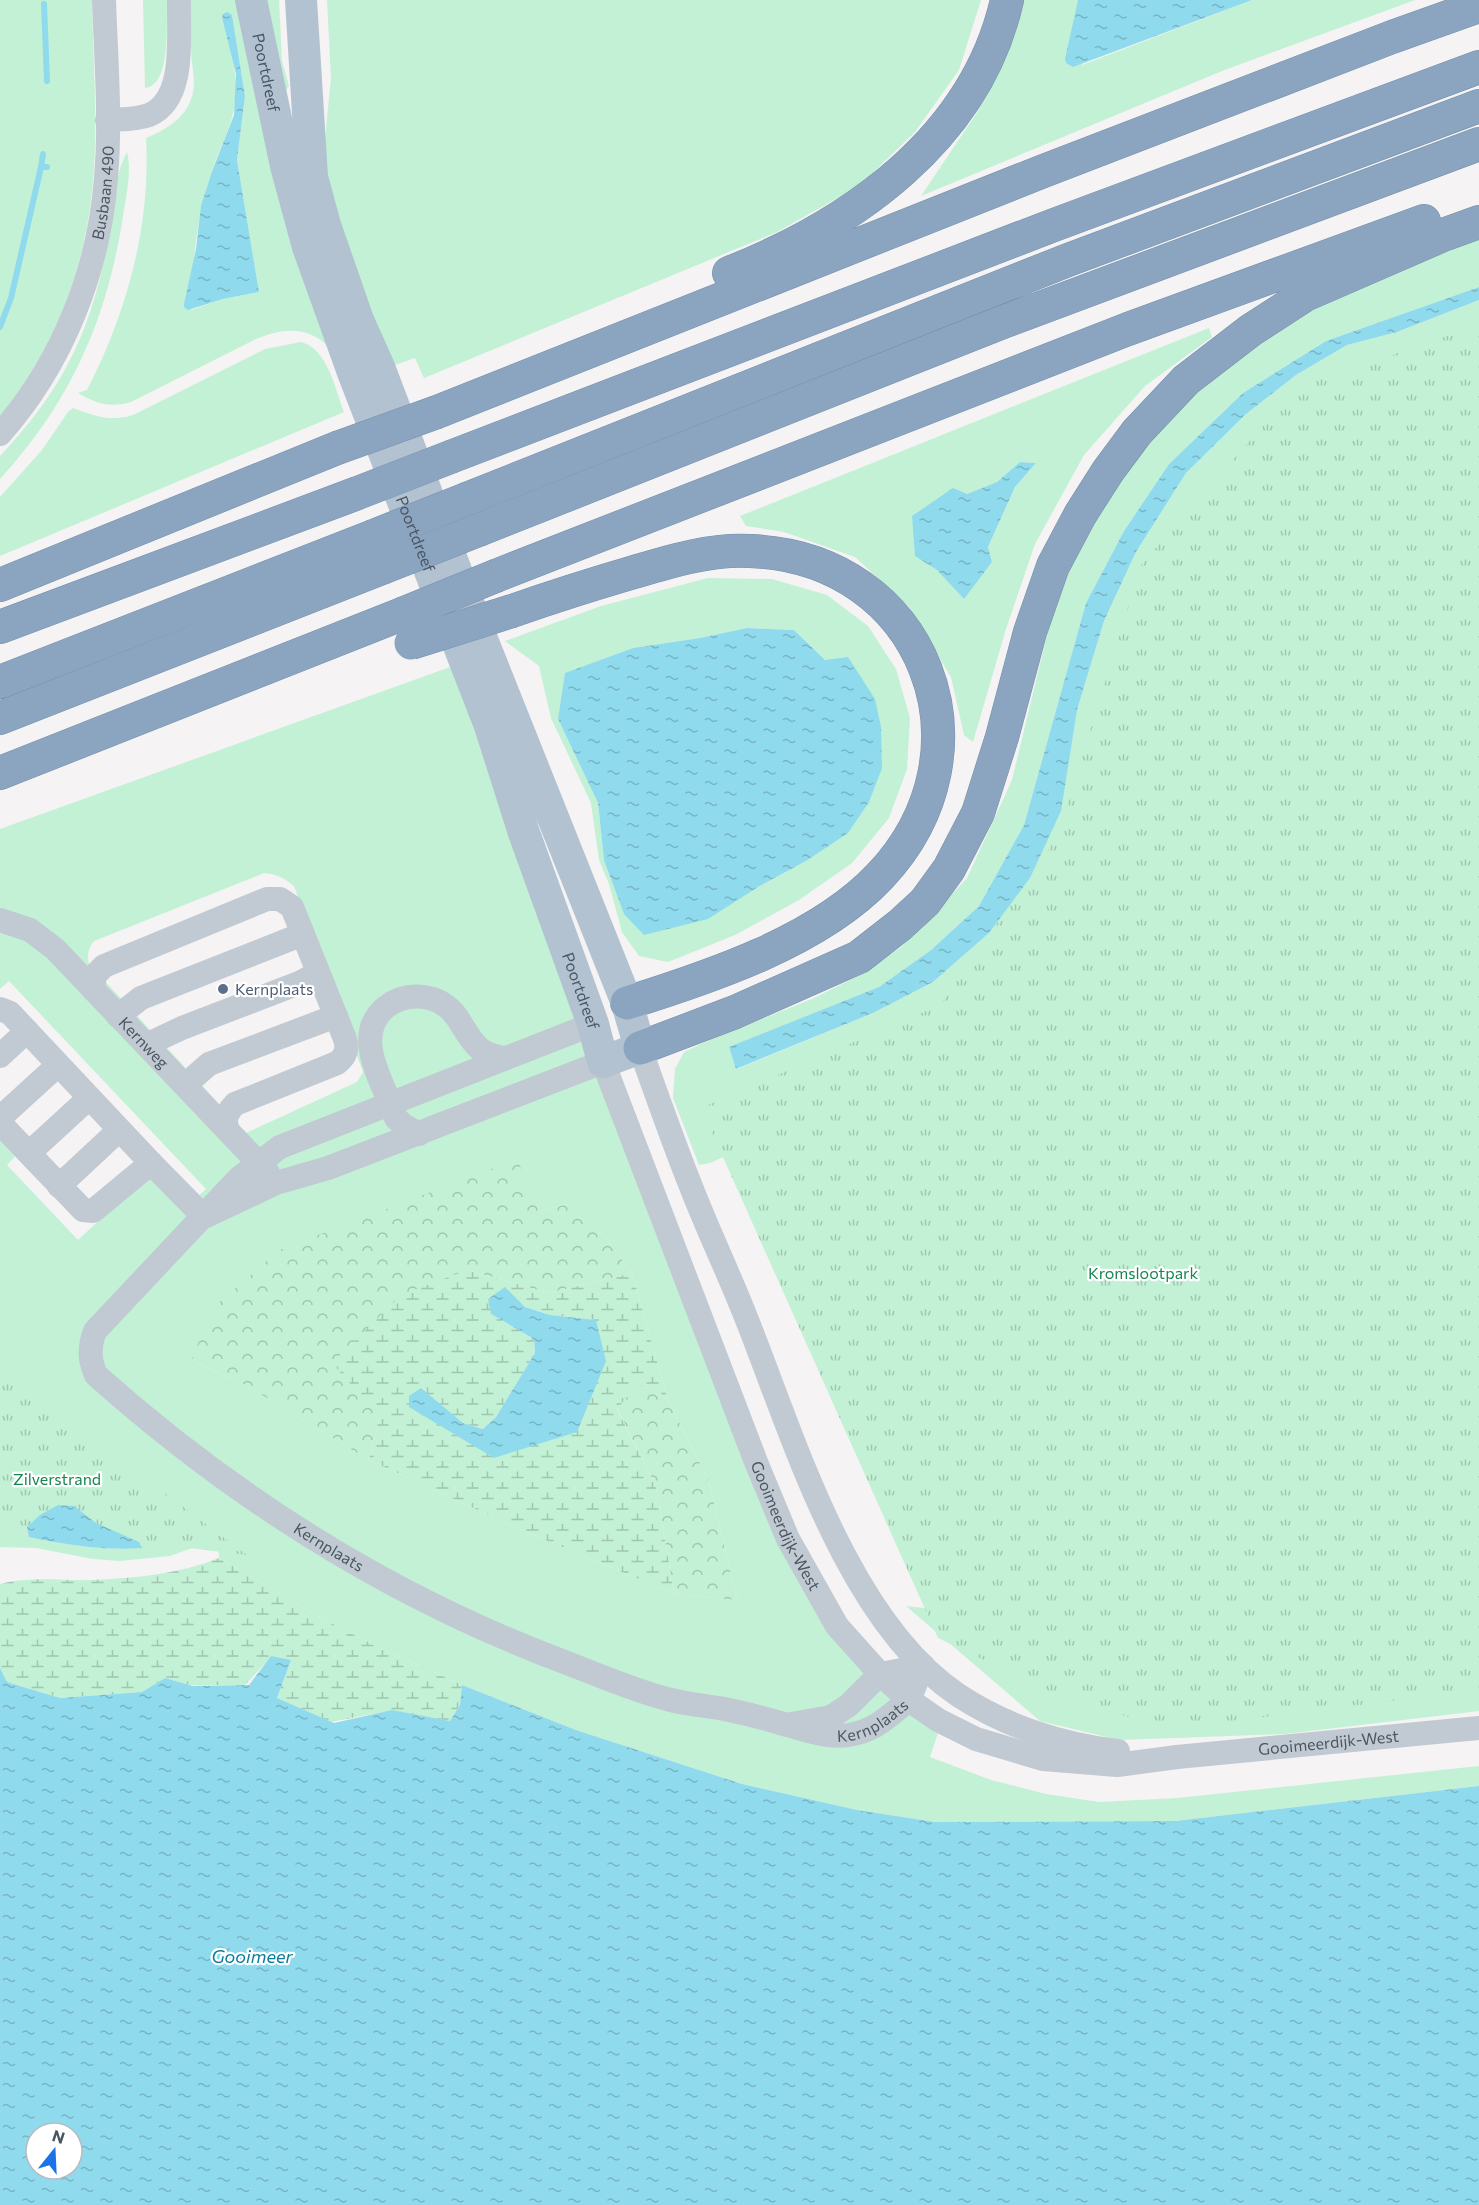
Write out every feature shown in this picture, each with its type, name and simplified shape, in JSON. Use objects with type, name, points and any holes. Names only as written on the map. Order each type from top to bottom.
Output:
[{"type":"highway","points":[[0,585],[337,448],[432,403],[740,269],[824,228],[894,180],[946,126],[975,81],[996,42],[1007,0]]},
{"type":"highway","points":[[432,403],[1392,37],[1479,6]]},
{"type":"highway","points":[[0,627],[355,494],[1043,230],[1479,67]]},
{"type":"highway","points":[[0,682],[1068,260],[1479,106]]},
{"type":"highway","points":[[0,718],[1003,321],[1479,144]]},
{"type":"highway","points":[[406,628],[498,575],[1128,329],[1479,202]]},
{"type":"highway","points":[[640,1048],[735,1012],[858,957],[893,931],[925,902],[949,869],[978,813],[1002,737],[1030,632],[1053,567],[1080,514],[1137,432],[1186,380],[1251,330],[1305,296],[1443,235],[1479,222]]},
{"type":"highway","points":[[0,773],[332,642],[512,610],[672,561],[723,551],[778,554],[808,561],[836,573],[866,591],[892,614],[907,633],[930,680],[937,709],[938,741],[935,772],[927,800],[916,825],[900,851],[880,876],[829,918],[797,937],[718,972],[627,1003]]},
{"type":"main road","name":"Poortdreef","points":[[251,0],[286,166],[308,247],[358,386],[490,726],[524,833],[593,1023],[603,1062]]},
{"type":"main road","name":"Poortdreef","points":[[301,0],[312,177],[325,225],[358,320],[379,367],[492,663],[627,1003],[640,1048]]},
{"type":"main road","name":"Kernplaats","points":[[593,1023],[627,1003]]},
{"type":"main road","name":"Kernplaats","points":[[603,1062],[640,1048]]},
{"type":"street","name":"Busbaan 490","points":[[0,434],[44,375],[81,297],[91,261],[106,178],[104,0]]},
{"type":"street","points":[[107,120],[149,115],[162,108],[170,97],[175,86],[178,60],[179,0]]},
{"type":"street","points":[[93,989],[95,975],[105,966],[267,899],[280,900],[292,907],[347,1044],[345,1055],[342,1059],[235,1104],[228,1113],[225,1122],[227,1128]]},
{"type":"street","name":"Kernweg","points":[[0,920],[30,930],[56,949],[260,1161],[276,1183]]},
{"type":"street","points":[[118,1016],[141,998],[303,934]]},
{"type":"street","points":[[146,1045],[182,1028],[299,983],[318,973]]},
{"type":"street","points":[[419,1134],[396,1118],[370,1054],[372,1028],[376,1018],[395,1001],[419,996],[434,999],[446,1005],[455,1014],[472,1042],[482,1051],[506,1058]]},
{"type":"street","points":[[0,1009],[10,1013],[204,1217]]},
{"type":"street","points":[[185,1085],[209,1064],[336,1016]]},
{"type":"street","name":"Kernplaats","points":[[593,1023],[280,1147],[260,1161],[239,1178],[95,1331],[90,1345],[91,1363],[96,1375],[224,1479],[287,1522],[357,1565],[431,1605],[546,1656],[608,1679],[671,1700],[732,1710],[786,1724],[819,1736],[838,1736],[856,1734],[878,1724],[909,1700],[923,1666]]},
{"type":"street","points":[[0,1056],[27,1031]]},
{"type":"street","name":"Gooimeerdijk-West","points":[[640,1048],[690,1184],[831,1530],[874,1605],[900,1640],[923,1666],[956,1694],[989,1713],[1026,1730],[1099,1749],[1177,1757]]},
{"type":"street","name":"Kernplaats","points":[[204,1217],[276,1183],[328,1168],[603,1062]]},
{"type":"street","name":"Gooimeerdijk-West","points":[[603,1062],[756,1462],[789,1539],[837,1626],[879,1674],[909,1700],[938,1720],[976,1739],[1043,1759],[1117,1765],[1177,1757],[1479,1728]]},
{"type":"street","points":[[58,1065],[0,1120],[79,1208],[93,1211],[151,1163]]},
{"type":"street","points":[[29,1153],[89,1098]]},
{"type":"street","points":[[59,1186],[119,1130]]},
{"type":"street","name":"Kernplaats","points":[[786,1724],[821,1720],[841,1712],[879,1674],[923,1666]]},
{"type":"green space","points":[[0,0],[92,0],[95,123],[89,216],[71,287],[42,354],[0,416]]},
{"type":"green space","points":[[143,0],[167,0],[164,64],[154,84],[145,88]]},
{"type":"green space","points":[[191,0],[242,0],[330,349],[322,341],[305,332],[286,331],[266,335],[131,402],[117,405],[104,404],[78,393],[87,390],[125,299],[140,236],[145,203],[146,138],[163,130],[178,119],[189,104],[192,95],[194,85]],"holes":[[[232,15],[245,96],[237,160],[259,292],[223,299],[191,310],[194,258],[202,206],[231,120],[236,98],[235,69],[222,19]]]},
{"type":"green space","points":[[263,0],[279,0],[282,61],[289,86],[283,96]]},
{"type":"green space","points":[[327,0],[981,0],[959,70],[915,132],[859,186],[777,232],[424,378],[415,358],[392,366],[356,282],[323,159],[331,78]]},
{"type":"green space","points":[[1019,0],[1078,0],[1076,16],[1082,65],[1252,0],[1415,0],[1222,71],[921,196],[980,108],[1018,12]]},
{"type":"green space","points":[[127,152],[129,176],[123,216],[107,290],[96,324],[66,389],[47,420],[0,479],[0,456],[41,407],[58,382],[83,332],[101,275],[116,184]]},
{"type":"green space","points":[[1479,239],[1479,287],[1326,341],[1243,393],[1169,464],[1124,531],[1086,603],[1024,825],[979,906],[931,950],[879,987],[729,1048],[737,1069],[873,1013],[933,982],[989,933],[1077,710],[1104,621],[1136,552],[1186,473],[1246,414],[1296,375],[1347,345],[1397,332],[1479,300],[1479,375],[1049,962],[819,1114],[710,1163],[699,1165],[673,1098],[675,1069],[684,1052],[812,999],[858,976],[901,947],[967,878],[1012,780],[1049,627],[1083,533],[1137,450],[1218,371],[1315,307],[1416,261]]},
{"type":"green space","name":"Kromslootpark","points":[[1479,325],[1479,1690],[1167,1729],[1055,1694],[938,1638],[701,1108],[940,1005],[1058,836],[1141,565],[1296,388]]},
{"type":"green space","points":[[1209,328],[1212,337],[1145,386],[1084,455],[1035,544],[1006,629],[973,742],[964,735],[951,677],[908,606],[855,557],[784,532],[746,526],[740,516]],"holes":[[[1020,462],[1036,463],[1015,487],[988,547],[992,562],[964,598],[937,570],[967,494],[997,482]]]},
{"type":"green space","points":[[301,342],[310,346],[324,361],[344,412],[0,556],[0,497],[42,450],[73,408],[95,416],[109,418],[133,415],[265,349]]},
{"type":"green space","points":[[708,578],[772,579],[827,595],[868,626],[896,669],[910,718],[907,769],[889,818],[852,863],[799,900],[735,935],[668,962],[639,956],[622,932],[609,884],[599,860],[591,803],[551,718],[539,666],[505,641],[601,606]],"holes":[[[747,628],[794,630],[825,660],[806,861],[758,887],[604,860],[598,803],[558,719],[566,673],[633,648]]]},
{"type":"green space","points":[[453,666],[810,1593],[939,1730],[930,1757],[991,1780],[1046,1794],[1099,1802],[1177,1798],[1479,1766],[1479,1786],[1175,1821],[935,1822],[857,1810],[742,1784],[576,1730],[462,1685],[321,1618],[219,1558],[218,1534],[192,1548],[170,1556],[120,1561],[93,1559],[36,1548],[0,1547],[0,1132],[19,1152],[7,1165],[78,1240],[150,1173],[184,1209],[206,1189],[9,981],[0,989],[0,829]],"holes":[[[264,873],[280,877],[294,886],[363,1072],[357,1082],[246,1133],[89,964],[88,955],[94,941]],[[516,1160],[539,1211],[577,1202],[632,1273],[668,1400],[709,1482],[737,1600],[674,1594],[517,1528],[369,1460],[249,1387],[191,1360]],[[30,1537],[141,1548],[100,1548]]]},
{"type":"green space","points":[[517,1159],[539,1211],[577,1202],[632,1273],[549,1293],[467,1270],[380,1417],[369,1460],[249,1387],[191,1360],[214,1307],[279,1250]]},
{"type":"green space","points":[[467,1270],[549,1293],[632,1273],[668,1400],[638,1383],[617,1409],[656,1487],[674,1594],[517,1528],[369,1460],[380,1417],[332,1363],[401,1295]],"holes":[[[504,1288],[525,1307],[550,1315],[596,1320],[494,1458],[421,1389],[463,1423],[484,1429],[496,1417],[535,1353],[534,1339],[491,1314]]]},
{"type":"green space","name":"Zilverstrand","points":[[0,1369],[247,1555],[0,1525]]},
{"type":"green space","points":[[638,1383],[668,1400],[709,1482],[737,1600],[674,1594],[656,1487],[617,1408]]},
{"type":"green space","points":[[219,1558],[321,1618],[462,1685],[460,1705],[450,1721],[388,1711],[331,1722],[277,1698],[291,1660],[269,1659],[245,1685],[190,1685],[165,1678],[142,1692],[60,1698],[7,1682],[0,1668],[0,1584],[35,1579],[92,1580],[141,1576],[188,1568]]},
{"type":"green space","points":[[906,1606],[1479,1667],[1479,1711],[1285,1734],[1119,1740],[1040,1721]]},
{"type":"water","points":[[1078,0],[1252,0],[1073,67],[1066,63],[1065,59]]},
{"type":"water","points":[[227,12],[232,15],[245,96],[237,160],[259,292],[223,299],[188,310],[184,304],[196,249],[201,206],[234,115],[236,74],[222,18]]},
{"type":"water","points":[[1479,287],[1479,300],[1397,332],[1347,345],[1296,375],[1246,414],[1186,473],[1136,552],[1104,621],[1077,710],[1061,811],[1030,878],[989,933],[933,982],[873,1013],[736,1069],[729,1047],[879,987],[931,950],[979,906],[1024,825],[1086,603],[1124,531],[1169,464],[1243,393],[1326,341]]},
{"type":"water","points":[[1020,462],[1036,463],[1015,487],[988,547],[992,562],[964,599],[937,570],[915,556],[912,516],[953,488],[967,494],[997,482]]},
{"type":"water","points":[[747,628],[794,630],[825,660],[848,657],[875,699],[881,727],[882,768],[869,802],[848,833],[806,861],[758,887],[708,919],[644,935],[624,914],[604,860],[598,803],[558,719],[565,673],[633,648]]},
{"type":"water","points":[[505,1287],[525,1307],[550,1315],[596,1320],[606,1361],[577,1432],[494,1458],[409,1407],[409,1396],[421,1388],[463,1423],[483,1429],[496,1417],[535,1353],[534,1339],[491,1314],[488,1299]]},
{"type":"water","points":[[58,1505],[74,1506],[96,1523],[139,1542],[142,1548],[86,1547],[29,1537],[27,1527],[40,1515]]},
{"type":"water","name":"Gooimeer","points":[[271,1656],[291,1660],[277,1698],[334,1723],[392,1710],[450,1721],[460,1705],[462,1685],[576,1730],[742,1784],[857,1810],[935,1822],[1175,1821],[1479,1786],[1479,2205],[0,2205],[0,1668],[7,1682],[60,1698],[142,1692],[165,1678],[193,1686],[249,1685]]},
{"type":"waterway","points":[[44,4],[47,81]]},
{"type":"waterway","points":[[43,154],[41,167],[47,167]]},
{"type":"waterway","points":[[0,327],[11,298],[41,167]]},
{"type":"place","name":"Kernplaats","points":[[223,989]]}]
